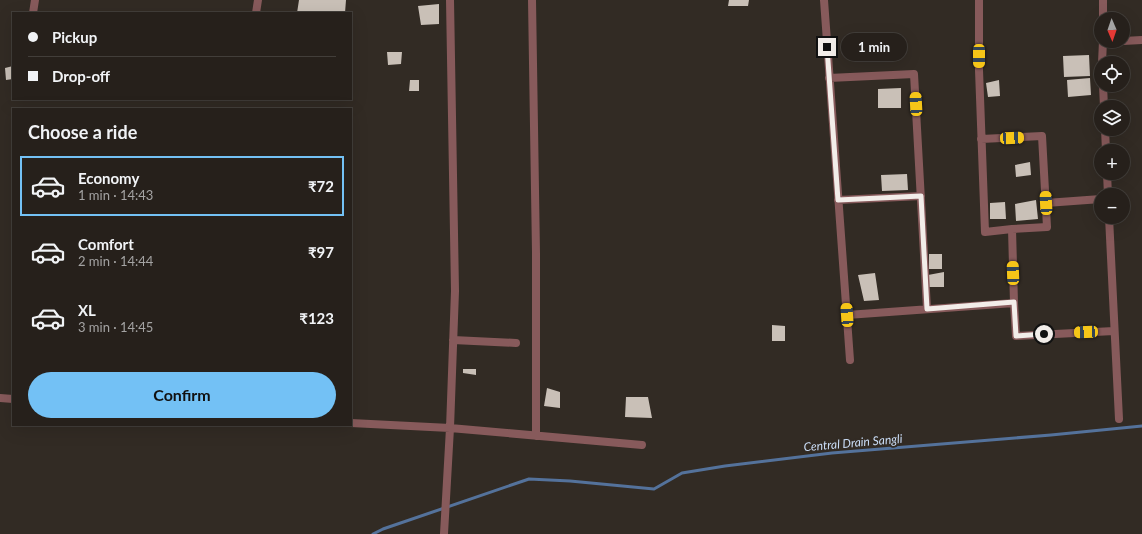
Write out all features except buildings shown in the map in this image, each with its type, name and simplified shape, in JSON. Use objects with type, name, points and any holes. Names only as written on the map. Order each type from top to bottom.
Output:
[{"type":"street","points":[[33,12],[35,0]]},
{"type":"street","points":[[256,12],[258,0]]},
{"type":"street","points":[[444,534],[450,428],[455,291],[450,0]]},
{"type":"street","points":[[532,0],[536,252],[536,436]]},
{"type":"street","points":[[824,0],[850,360]]},
{"type":"street","points":[[979,0],[979,70],[981,139],[985,232],[1047,227],[1042,136],[981,139]]},
{"type":"street","points":[[1103,0],[1103,12]]},
{"type":"street","points":[[1130,41],[1142,40]]},
{"type":"street","points":[[830,78],[914,74],[927,309]]},
{"type":"street","points":[[838,200],[921,196]]},
{"type":"street","points":[[1046,203],[1094,200]]},
{"type":"street","points":[[1109,224],[1118,419]]},
{"type":"street","points":[[1012,229],[1016,336],[1114,331]]},
{"type":"street","points":[[847,315],[1014,302]]},
{"type":"street","points":[[453,340],[516,343]]},
{"type":"street","points":[[0,398],[12,399]]},
{"type":"street","points":[[352,423],[450,428],[642,444]]},
{"type":"waterway","name":"Central Drain Sangli","points":[[373,534],[383,529],[529,479],[570,481],[654,489],[682,473],[725,466],[832,453],[1142,426]]},
{"type":"route","points":[[827,47],[838,200],[921,196],[927,309],[1014,302],[1016,336],[1044,334]]}]
